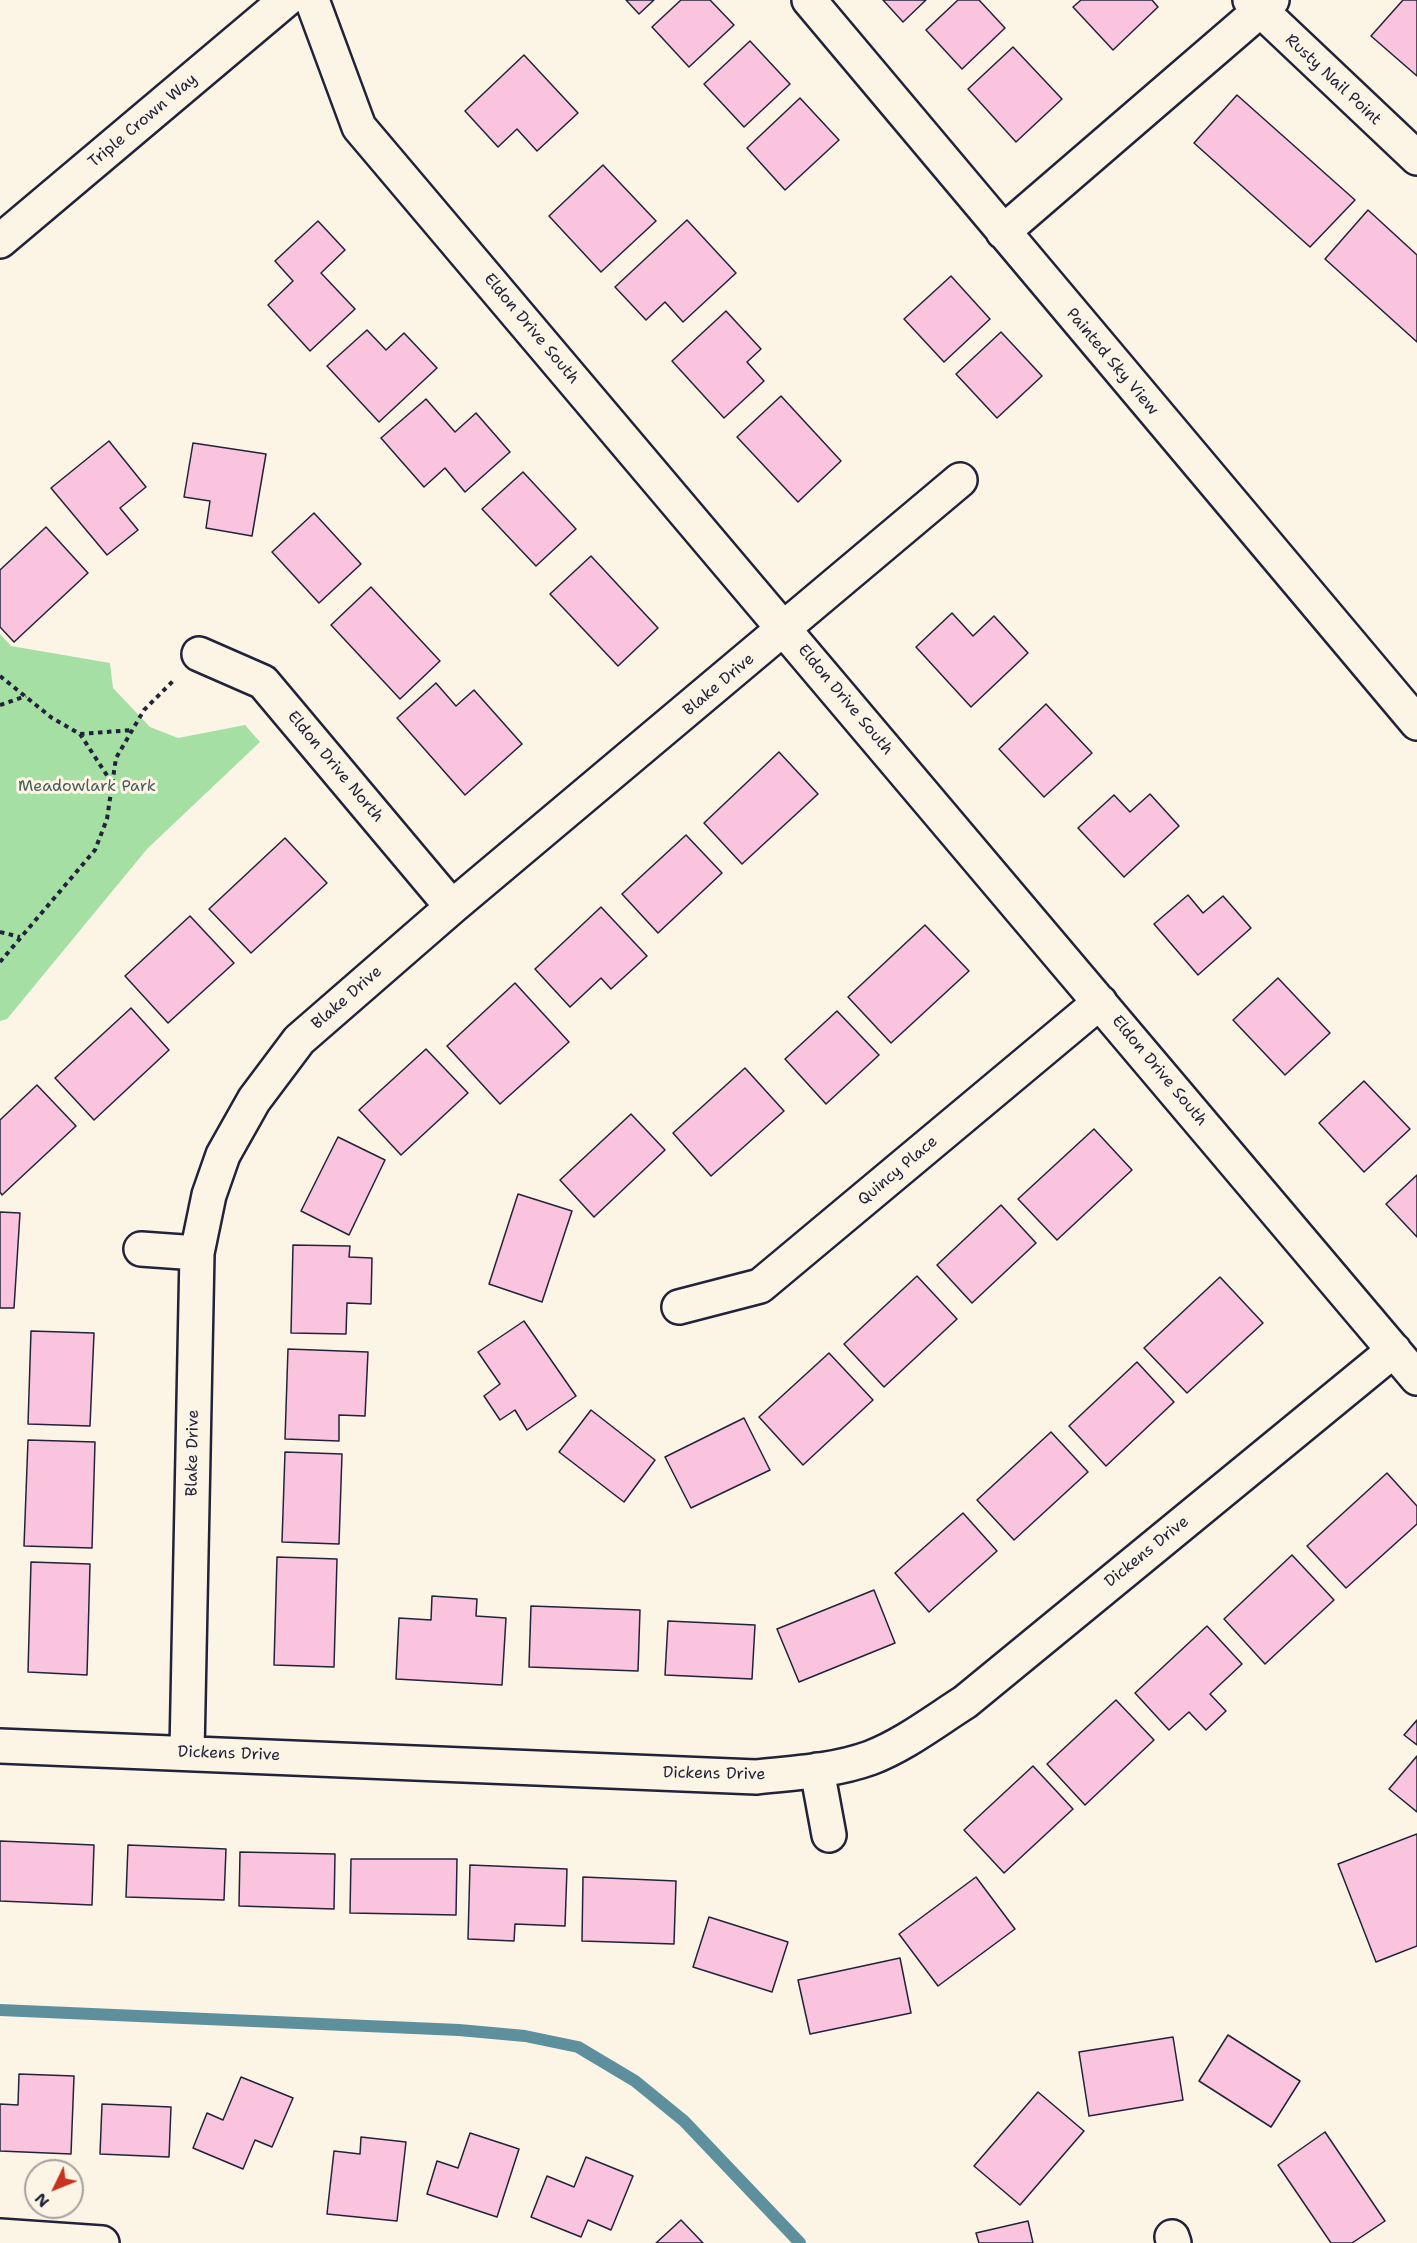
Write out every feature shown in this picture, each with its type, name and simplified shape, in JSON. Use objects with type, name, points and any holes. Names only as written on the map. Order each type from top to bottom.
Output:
[{"type":"street","name":"Triple Crown Way","points":[[0,241],[286,0]]},
{"type":"street","name":"Eldon Drive South","points":[[312,0],[359,127],[1417,1378]]},
{"type":"street","name":"Painted Sky View","points":[[809,0],[1417,723]]},
{"type":"street","points":[[1003,232],[1260,4]]},
{"type":"street","name":"Rusty Nail Point","points":[[1260,4],[1417,158]]},
{"type":"street","name":"Blake Drive","points":[[187,1752],[197,1253],[209,1195],[223,1155],[254,1100],[299,1040],[452,907],[960,480]]},
{"type":"street","name":"Eldon Drive North","points":[[198,654],[263,682],[452,907]]},
{"type":"street","name":"Quincy Place","points":[[680,1307],[760,1286],[1100,1002]]},
{"type":"street","points":[[141,1249],[197,1253]]},
{"type":"street","name":"Dickens Drive","points":[[0,1746],[756,1777],[818,1770],[870,1758],[914,1735],[965,1702],[1394,1350]]},
{"type":"street","points":[[818,1770],[829,1834]]},
{"type":"street","points":[[0,2236],[102,2243]]},
{"type":"path","points":[[0,962],[95,850],[107,819],[116,758],[144,710],[198,654]]},
{"type":"path","points":[[0,676],[52,718],[80,734],[112,783]]},
{"type":"path","points":[[0,705],[26,696]]},
{"type":"path","points":[[80,734],[132,730]]},
{"type":"path","points":[[0,932],[20,937]]},
{"type":"green space","name":"Meadowlark Park","points":[[0,634],[11,646],[110,663],[113,688],[150,727],[178,738],[245,725],[260,742],[147,849],[7,1019],[0,1021]]},
{"type":"building","points":[[626,0],[654,0],[639,14]]},
{"type":"building","points":[[681,0],[710,0],[734,25],[689,67],[652,27]]},
{"type":"building","points":[[883,0],[926,0],[903,22]]},
{"type":"building","points":[[958,0],[979,0],[1005,28],[962,69],[926,30]]},
{"type":"building","points":[[1081,0],[1152,0],[1158,7],[1113,50],[1073,7]]},
{"type":"building","points":[[1403,0],[1417,0],[1417,76],[1371,36]]},
{"type":"building","points":[[750,41],[790,84],[744,127],[704,84]]},
{"type":"building","points":[[1013,47],[1062,99],[1016,142],[968,89]]},
{"type":"building","points":[[524,55],[578,113],[537,151],[517,129],[498,147],[465,111]]},
{"type":"building","points":[[1237,95],[1355,200],[1310,247],[1194,143]]},
{"type":"building","points":[[800,98],[839,140],[785,190],[747,148]]},
{"type":"building","points":[[603,165],[656,221],[601,272],[549,216]]},
{"type":"building","points":[[1368,210],[1417,255],[1417,342],[1325,259]]},
{"type":"building","points":[[687,220],[736,273],[683,322],[665,302],[646,320],[615,287]]},
{"type":"building","points":[[318,221],[345,250],[321,273],[355,309],[310,351],[268,305],[293,281],[275,261]]},
{"type":"building","points":[[951,276],[990,319],[944,362],[904,319]]},
{"type":"building","points":[[726,311],[761,349],[747,362],[764,381],[724,418],[672,361]]},
{"type":"building","points":[[367,330],[386,350],[404,333],[437,368],[379,422],[327,366]]},
{"type":"building","points":[[1001,332],[1042,376],[997,418],[956,374]]},
{"type":"building","points":[[781,396],[841,461],[798,502],[737,437]]},
{"type":"building","points":[[426,399],[455,432],[476,413],[510,452],[465,492],[445,468],[424,487],[381,438]]},
{"type":"building","points":[[109,441],[146,487],[120,508],[138,530],[107,555],[51,488]]},
{"type":"building","points":[[193,443],[266,454],[252,536],[206,528],[210,501],[184,497]]},
{"type":"building","points":[[523,472],[576,529],[536,566],[482,509]]},
{"type":"building","points":[[314,513],[361,564],[319,603],[272,552]]},
{"type":"building","points":[[46,527],[88,573],[14,642],[0,627],[0,570]]},
{"type":"building","points":[[591,556],[658,628],[618,666],[550,594]]},
{"type":"building","points":[[371,587],[440,661],[400,699],[331,625]]},
{"type":"building","points":[[952,613],[973,636],[994,616],[1028,653],[971,707],[916,647]]},
{"type":"building","points":[[436,683],[456,706],[474,690],[522,744],[465,795],[397,718]]},
{"type":"building","points":[[1046,704],[1092,753],[1044,797],[999,749]]},
{"type":"building","points":[[779,752],[818,794],[742,864],[704,823]]},
{"type":"building","points":[[1150,794],[1179,826],[1124,877],[1078,828],[1114,795],[1130,812]]},
{"type":"building","points":[[686,835],[722,873],[658,933],[622,894]]},
{"type":"building","points":[[285,838],[327,883],[251,953],[209,909]]},
{"type":"building","points":[[1188,895],[1203,913],[1223,896],[1251,928],[1198,975],[1154,924]]},
{"type":"building","points":[[601,907],[647,956],[611,989],[601,978],[570,1007],[535,969]]},
{"type":"building","points":[[190,916],[234,963],[168,1023],[125,976]]},
{"type":"building","points":[[925,925],[969,971],[891,1043],[848,997]]},
{"type":"building","points":[[1278,978],[1330,1033],[1285,1075],[1233,1020]]},
{"type":"building","points":[[515,983],[569,1042],[500,1104],[447,1046]]},
{"type":"building","points":[[131,1008],[169,1050],[94,1120],[55,1078]]},
{"type":"building","points":[[837,1011],[879,1055],[826,1104],[785,1059]]},
{"type":"building","points":[[426,1049],[468,1093],[401,1155],[359,1110]]},
{"type":"building","points":[[745,1068],[784,1111],[711,1176],[673,1133]]},
{"type":"building","points":[[1364,1081],[1410,1129],[1364,1172],[1319,1123]]},
{"type":"building","points":[[37,1085],[76,1126],[2,1195],[0,1192],[0,1120]]},
{"type":"building","points":[[631,1114],[665,1150],[594,1217],[560,1180]]},
{"type":"building","points":[[1094,1129],[1132,1170],[1057,1240],[1018,1199]]},
{"type":"building","points":[[338,1137],[385,1160],[349,1235],[301,1211]]},
{"type":"building","points":[[1417,1175],[1417,1237],[1386,1204]]},
{"type":"building","points":[[518,1194],[572,1211],[542,1302],[489,1284]]},
{"type":"building","points":[[1001,1205],[1036,1243],[972,1303],[937,1265]]},
{"type":"building","points":[[0,1212],[20,1213],[14,1308],[0,1308]]},
{"type":"building","points":[[293,1245],[350,1246],[349,1257],[372,1258],[371,1304],[347,1303],[346,1334],[291,1333]]},
{"type":"building","points":[[917,1276],[957,1319],[884,1387],[844,1344]]},
{"type":"building","points":[[1220,1277],[1263,1323],[1187,1393],[1144,1348]]},
{"type":"building","points":[[524,1321],[576,1396],[527,1430],[515,1410],[500,1420],[484,1396],[500,1384],[478,1352]]},
{"type":"building","points":[[31,1331],[94,1333],[90,1426],[28,1424]]},
{"type":"building","points":[[288,1349],[368,1352],[365,1416],[339,1415],[339,1441],[285,1439]]},
{"type":"building","points":[[829,1353],[873,1400],[803,1465],[759,1417]]},
{"type":"building","points":[[1137,1362],[1174,1402],[1106,1466],[1069,1426]]},
{"type":"building","points":[[591,1410],[655,1460],[624,1502],[559,1452]]},
{"type":"building","points":[[744,1418],[770,1470],[691,1508],[665,1457]]},
{"type":"building","points":[[1051,1432],[1088,1472],[1014,1540],[977,1500]]},
{"type":"building","points":[[28,1440],[95,1442],[92,1548],[24,1546]]},
{"type":"building","points":[[285,1452],[342,1454],[339,1544],[282,1542]]},
{"type":"building","points":[[1387,1473],[1417,1506],[1417,1524],[1346,1588],[1307,1546]]},
{"type":"building","points":[[963,1513],[997,1551],[929,1612],[895,1573]]},
{"type":"building","points":[[1292,1555],[1334,1600],[1265,1664],[1224,1619]]},
{"type":"building","points":[[277,1557],[337,1559],[334,1667],[274,1665]]},
{"type":"building","points":[[31,1562],[90,1564],[87,1675],[28,1672]]},
{"type":"building","points":[[874,1590],[895,1643],[799,1682],[777,1629]]},
{"type":"building","points":[[432,1596],[477,1599],[476,1616],[506,1618],[502,1685],[396,1679],[399,1618],[431,1620]]},
{"type":"building","points":[[531,1606],[640,1610],[638,1671],[529,1667]]},
{"type":"building","points":[[668,1621],[755,1625],[752,1679],[665,1675]]},
{"type":"building","points":[[1207,1626],[1242,1664],[1210,1694],[1226,1711],[1206,1730],[1189,1712],[1169,1730],[1135,1693]]},
{"type":"building","points":[[1116,1700],[1154,1740],[1085,1805],[1047,1764]]},
{"type":"building","points":[[1417,1720],[1417,1745],[1404,1735]]},
{"type":"building","points":[[1417,1756],[1417,1812],[1389,1789]]},
{"type":"building","points":[[1033,1766],[1073,1809],[1004,1873],[964,1830]]},
{"type":"building","points":[[1417,1834],[1417,1946],[1376,1962],[1338,1864]]},
{"type":"building","points":[[0,1841],[94,1845],[92,1905],[0,1901]]},
{"type":"building","points":[[128,1845],[226,1849],[224,1900],[126,1897]]},
{"type":"building","points":[[240,1852],[335,1854],[334,1909],[239,1906]]},
{"type":"building","points":[[351,1859],[457,1859],[456,1915],[350,1913]]},
{"type":"building","points":[[470,1865],[567,1869],[565,1926],[515,1924],[514,1941],[468,1939]]},
{"type":"building","points":[[583,1877],[676,1881],[674,1944],[582,1941]]},
{"type":"building","points":[[976,1877],[1015,1929],[938,1986],[899,1934]]},
{"type":"building","points":[[709,1917],[788,1942],[772,1992],[693,1967]]},
{"type":"building","points":[[900,1958],[911,2013],[810,2034],[798,1980]]},
{"type":"building","points":[[1228,2035],[1300,2081],[1271,2127],[1199,2081]]},
{"type":"building","points":[[1173,2037],[1183,2100],[1089,2116],[1079,2052]]},
{"type":"building","points":[[19,2074],[74,2076],[71,2154],[0,2151],[0,2104],[18,2105]]},
{"type":"building","points":[[241,2077],[293,2098],[272,2147],[255,2140],[243,2169],[193,2148],[207,2113],[223,2120]]},
{"type":"building","points":[[1038,2092],[1084,2131],[1020,2205],[974,2166]]},
{"type":"building","points":[[102,2104],[171,2107],[169,2157],[100,2154]]},
{"type":"building","points":[[1325,2132],[1385,2221],[1352,2243],[1331,2243],[1278,2165]]},
{"type":"building","points":[[470,2133],[519,2149],[497,2217],[427,2194],[437,2161],[458,2168]]},
{"type":"building","points":[[361,2137],[406,2142],[397,2221],[327,2214],[334,2151],[360,2154]]},
{"type":"building","points":[[586,2157],[633,2176],[611,2230],[588,2220],[581,2237],[531,2217],[547,2176],[574,2187]]},
{"type":"building","points":[[681,2220],[703,2243],[656,2243]]},
{"type":"building","points":[[1028,2221],[1033,2243],[979,2243],[976,2233]]},
{"type":"waterway","points":[[0,2010],[459,2030],[525,2036],[578,2047],[635,2081],[684,2121],[800,2243]]}]
